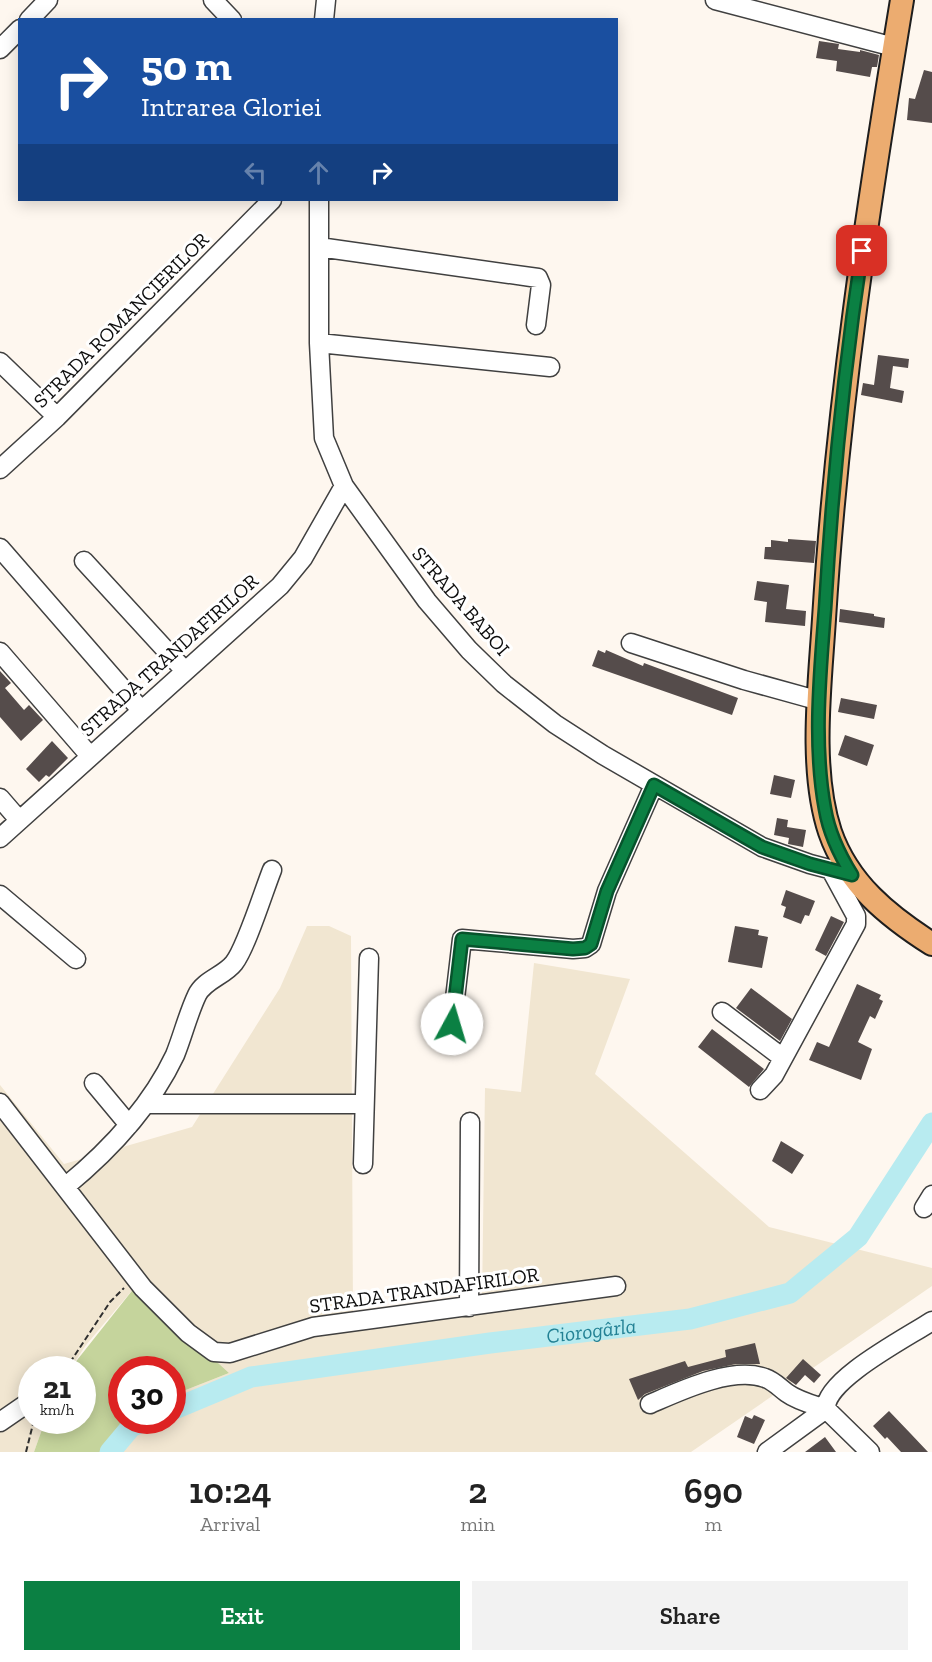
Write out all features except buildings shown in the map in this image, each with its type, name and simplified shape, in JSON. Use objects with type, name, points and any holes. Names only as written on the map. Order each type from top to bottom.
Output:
[{"type":"main road","points":[[902,0],[848,357],[827,569],[820,701],[820,770],[825,811],[842,872],[876,903],[932,944]]},
{"type":"street","points":[[31,18],[48,0]]},
{"type":"street","points":[[213,0],[230,18]]},
{"type":"street","points":[[324,18],[327,0]]},
{"type":"street","points":[[715,0],[894,47]]},
{"type":"street","points":[[0,49],[18,31]]},
{"type":"street","name":"STRADA ROMANCIERILOR","points":[[0,469],[57,417],[271,201]]},
{"type":"street","name":"STRADA BABOI","points":[[319,201],[319,343],[324,438],[344,486],[427,601],[469,650],[497,677],[555,724],[654,785],[762,847],[842,872]]},
{"type":"street","points":[[319,247],[538,278],[540,285],[536,325]]},
{"type":"street","points":[[319,343],[550,367]]},
{"type":"street","points":[[0,362],[57,417]]},
{"type":"street","name":"STRADA TRANDAFIRILOR","points":[[0,838],[280,586],[303,558],[344,486]]},
{"type":"street","points":[[0,548],[141,710]]},
{"type":"street","points":[[84,561],[185,671]]},
{"type":"street","points":[[631,643],[744,680],[820,701]]},
{"type":"street","points":[[0,652],[90,756]]},
{"type":"street","points":[[452,1024],[462,939],[573,949],[585,948],[591,944],[607,891],[654,785]]},
{"type":"street","points":[[0,798],[19,820]]},
{"type":"street","points":[[65,1187],[92,1164],[147,1104],[175,1053],[198,994],[204,985],[224,973],[236,961],[272,870]]},
{"type":"street","points":[[760,1090],[769,1081],[783,1058],[856,924],[856,916],[842,872]]},
{"type":"street","points":[[0,896],[76,959]]},
{"type":"street","points":[[363,1164],[369,958]]},
{"type":"street","points":[[722,1012],[783,1058]]},
{"type":"street","points":[[94,1083],[129,1125]]},
{"type":"street","name":"STRADA TRANDAFIRILOR","points":[[0,1102],[135,1278],[188,1333],[207,1349],[222,1354],[313,1327],[616,1286]]},
{"type":"street","points":[[147,1104],[363,1104]]},
{"type":"street","points":[[469,1307],[470,1122]]},
{"type":"street","points":[[826,1409],[825,1401],[829,1393],[849,1376],[932,1321]]},
{"type":"street","points":[[650,1404],[690,1387],[729,1377],[750,1375],[764,1377],[777,1384],[789,1395],[826,1409],[870,1452]]},
{"type":"street","points":[[767,1452],[826,1409]]},
{"type":"street","points":[[0,1422],[18,1410]]},
{"type":"path","points":[[74,1356],[110,1302],[135,1278]]},
{"type":"path","points":[[26,1452],[30,1434]]},
{"type":"shaded area","points":[[307,926],[329,926],[351,936],[353,1314],[482,1299],[485,1088],[521,1092],[534,963],[630,979],[595,1074],[769,1227],[932,1268],[932,1286],[691,1452],[103,1452],[118,1434],[186,1434],[186,1390],[229,1373],[135,1287],[79,1356],[18,1356],[18,1434],[40,1434],[34,1452],[0,1452],[0,1085],[64,1164],[192,1127],[280,988]]},
{"type":"green space","points":[[135,1287],[229,1373],[186,1390],[186,1356],[108,1356],[108,1434],[118,1434],[103,1452],[34,1452],[40,1434],[96,1434],[96,1356],[80,1356]]},
{"type":"waterway","name":"Ciorogârla","points":[[186,1404],[251,1377],[490,1343],[690,1319],[790,1293],[858,1237],[932,1123]]},
{"type":"waterway","name":"Ciorogârla","points":[[110,1452],[125,1434]]},
{"type":"route","points":[[452,1024],[459,952],[462,939],[465,937],[573,949],[585,948],[591,944],[607,891],[654,785],[762,847],[783,856],[852,875],[841,858],[830,832],[825,811],[820,770],[820,717],[827,569],[835,472],[862,251]]}]
